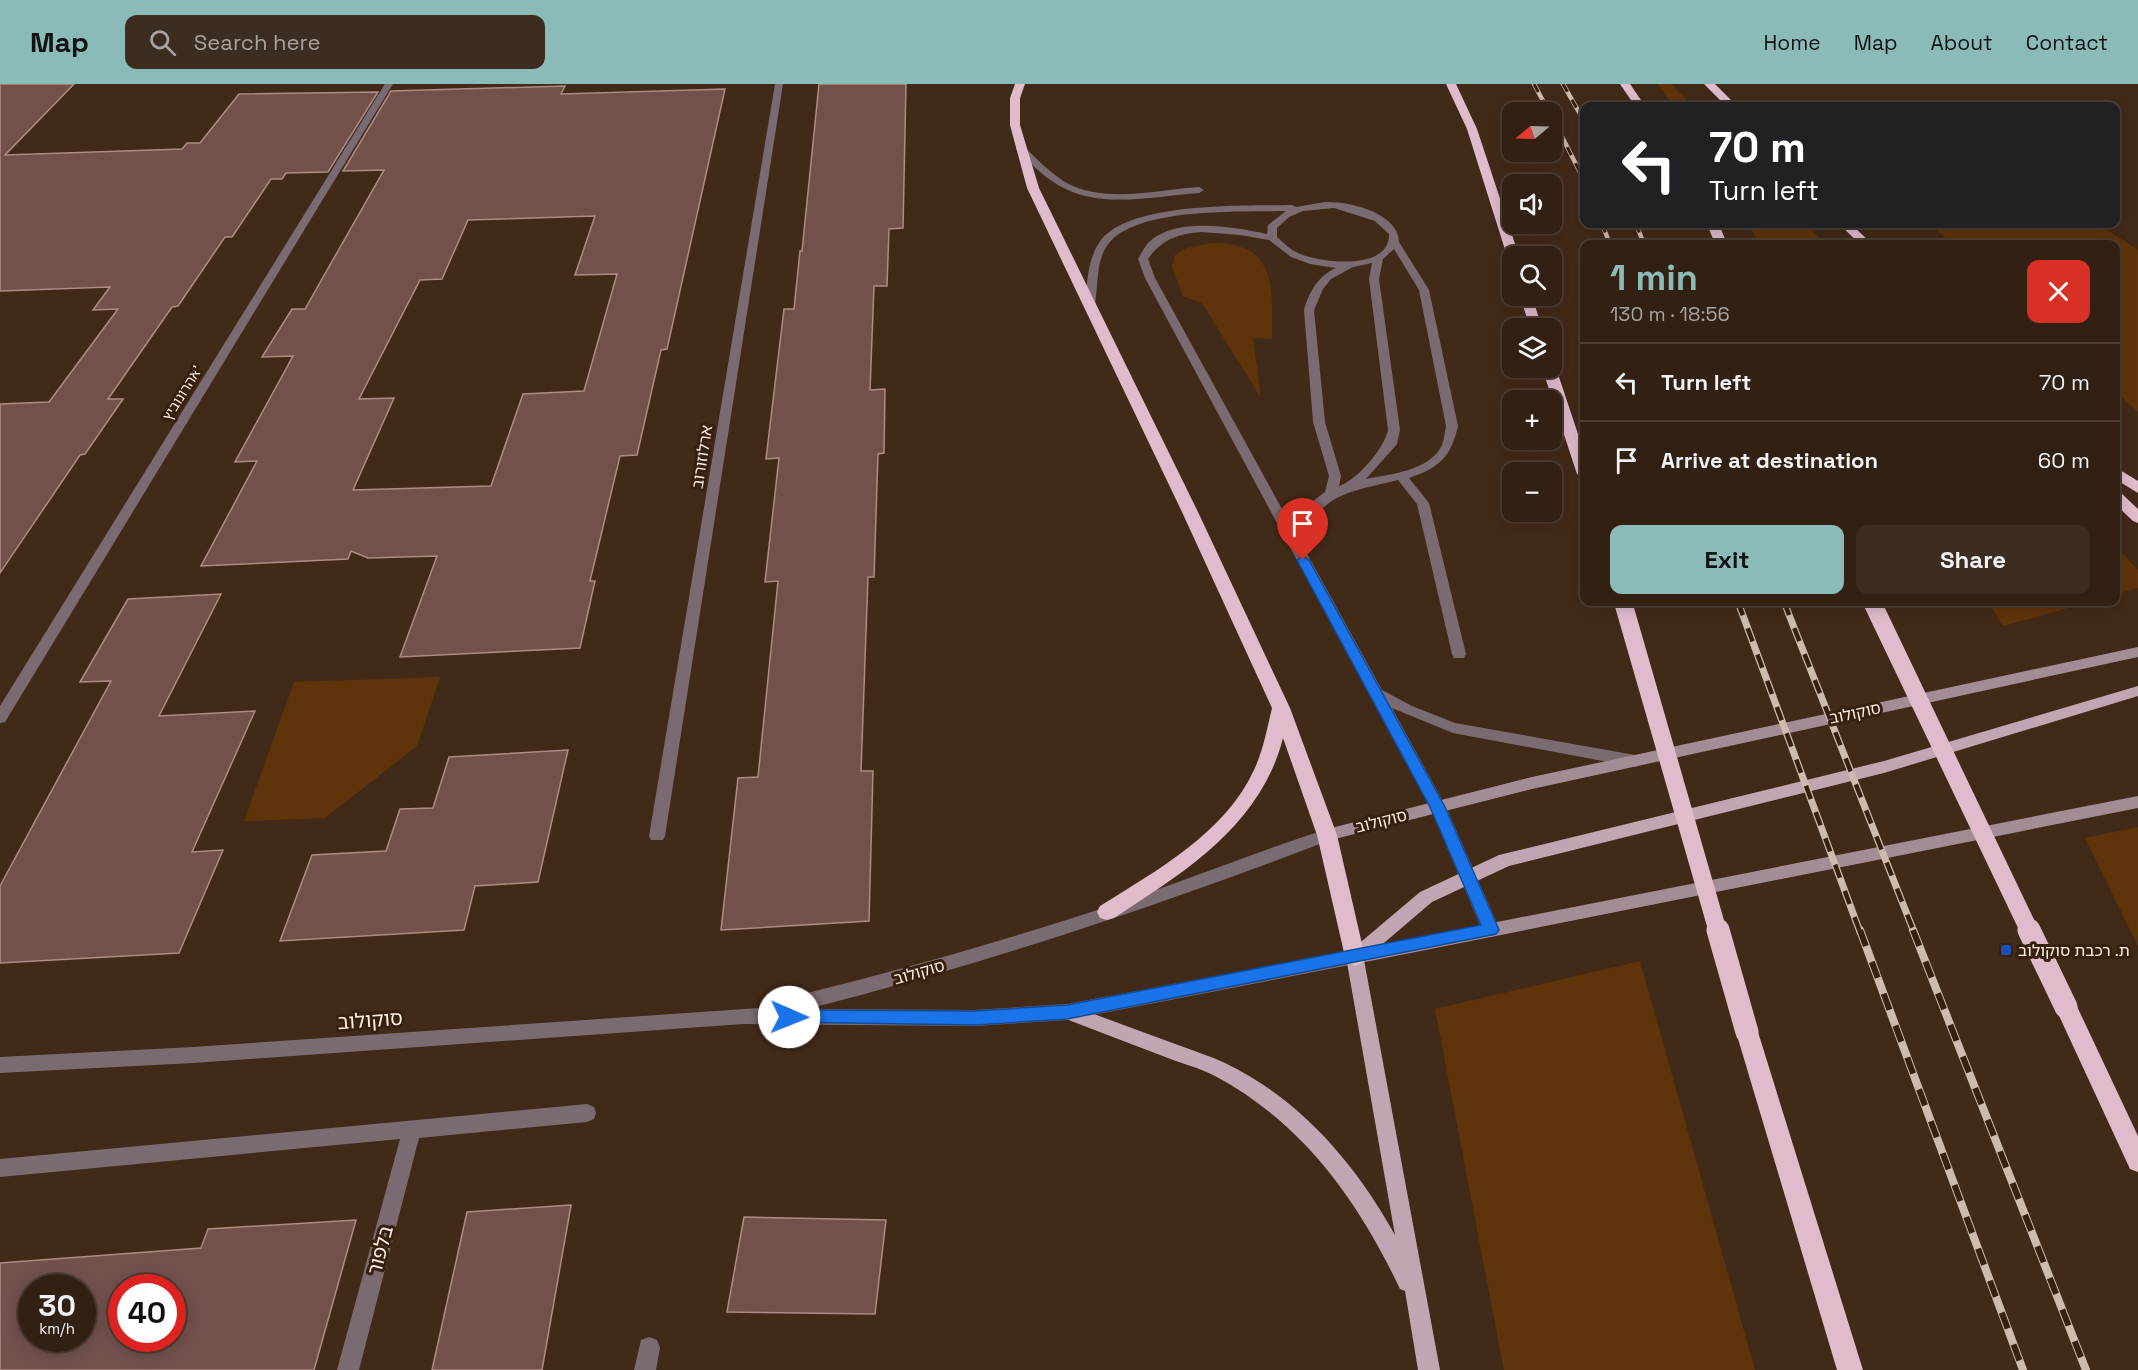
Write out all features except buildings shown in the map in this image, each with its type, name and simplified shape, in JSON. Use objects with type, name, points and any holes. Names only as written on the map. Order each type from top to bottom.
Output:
[{"type":"highway","points":[[1020,84],[1015,107],[1015,124],[1019,147],[1033,188],[1190,512],[1281,708],[1327,835],[1355,957]]},
{"type":"highway","points":[[1451,84],[1472,129],[1510,246]]},
{"type":"highway","points":[[1625,84],[1637,102]]},
{"type":"highway","points":[[1709,84],[1728,102]]},
{"type":"highway","points":[[1849,228],[1862,240]]},
{"type":"highway","points":[[1552,378],[1580,462]]},
{"type":"highway","points":[[2120,475],[2138,488]]},
{"type":"highway","points":[[2120,500],[2138,518]]},
{"type":"highway","points":[[1624,606],[1747,1032],[1850,1370]]},
{"type":"highway","points":[[1874,606],[2138,1161]]},
{"type":"highway","points":[[1107,912],[1182,863],[1242,805],[1262,774],[1281,708]]},
{"type":"main road","name":"סוקולוב","points":[[1327,835],[1635,761],[2138,652]]},
{"type":"main road","points":[[1429,1370],[1355,957],[1426,897],[1505,860],[1884,767],[2138,691]]},
{"type":"main road","name":"סוקולוב","points":[[1355,957],[2138,802]]},
{"type":"main road","points":[[1067,1012],[1218,1069],[1250,1087],[1292,1118],[1335,1158],[1368,1206],[1392,1248],[1417,1305]]},
{"type":"street","name":"אהרונוביץ'","points":[[0,718],[389,84]]},
{"type":"street","name":"ארלוזורוב","points":[[657,836],[779,84]]},
{"type":"street","points":[[1019,147],[1055,179],[1087,194],[1107,196],[1199,190]]},
{"type":"street","points":[[1090,305],[1096,259],[1105,240],[1134,222],[1158,216],[1191,212],[1334,205],[1371,214],[1383,221],[1393,232],[1394,242],[1418,277],[1424,290],[1452,426],[1451,440],[1442,455],[1429,465],[1401,476],[1354,485],[1331,493],[1303,519],[1293,542]]},
{"type":"street","points":[[1272,238],[1272,227],[1280,216],[1307,207]]},
{"type":"street","points":[[1360,263],[1338,265],[1315,262],[1293,255],[1272,238],[1223,229],[1189,230],[1157,241],[1148,248],[1143,259],[1150,278],[1437,807],[1470,877],[1491,930]]},
{"type":"street","points":[[1331,493],[1335,476],[1319,422],[1310,310],[1313,293],[1337,269],[1378,258],[1389,251],[1394,242]]},
{"type":"street","points":[[1354,485],[1391,444],[1394,430],[1374,279],[1378,258]]},
{"type":"street","points":[[1401,476],[1423,503],[1459,654]]},
{"type":"street","points":[[1375,692],[1407,710],[1453,728],[1635,761]]},
{"type":"street","name":"סוקולוב","points":[[743,1016],[923,971],[1253,864],[1327,835]]},
{"type":"street","name":"סוקולוב","points":[[0,1065],[193,1055],[743,1016],[975,1018],[1067,1012],[1355,957]]},
{"type":"street","points":[[0,1168],[587,1113]]},
{"type":"street","name":"בלפור","points":[[348,1370],[412,1129]]},
{"type":"street","points":[[645,1370],[650,1348]]},
{"type":"shaded area","points":[[1658,84],[1671,84],[1689,102],[1670,102]]},
{"type":"shaded area","points":[[1750,228],[1809,228],[1821,240],[1757,240]]},
{"type":"shaded area","points":[[1934,228],[2104,228],[2138,250],[2138,412],[2120,396],[2120,240],[1948,240]]},
{"type":"shaded area","points":[[1211,243],[1233,245],[1249,250],[1260,259],[1267,272],[1272,302],[1272,339],[1253,338],[1261,398],[1202,303],[1183,296],[1172,267],[1175,255],[1187,248]]},
{"type":"shaded area","points":[[2120,551],[2138,570],[2138,588],[2120,593]]},
{"type":"shaded area","points":[[1990,606],[2076,606],[2003,626]]},
{"type":"shaded area","points":[[440,677],[417,746],[325,818],[244,821],[294,682]]},
{"type":"shaded area","points":[[2138,827],[2138,946],[2085,838]]},
{"type":"shaded area","points":[[1640,961],[1755,1370],[1504,1370],[1435,1009]]},
{"type":"railway","points":[[1534,84],[1544,102]]},
{"type":"railway","points":[[1563,84],[1580,114]]},
{"type":"railway","points":[[1562,137],[1580,172]]},
{"type":"railway","points":[[1604,228],[1608,240]]},
{"type":"railway","points":[[1638,228],[1642,240]]},
{"type":"railway","points":[[1739,606],[1860,932]]},
{"type":"railway","points":[[1786,606],[1914,932]]},
{"type":"railway","points":[[1860,930],[2023,1370]]},
{"type":"railway","points":[[1913,930],[2086,1370]]},
{"type":"place","name":"ת. רכבת סוקולוב","points":[[2006,950]]},
{"type":"route","points":[[789,1017],[975,1018],[1067,1012],[1491,930],[1470,877],[1437,807],[1303,560]]}]
